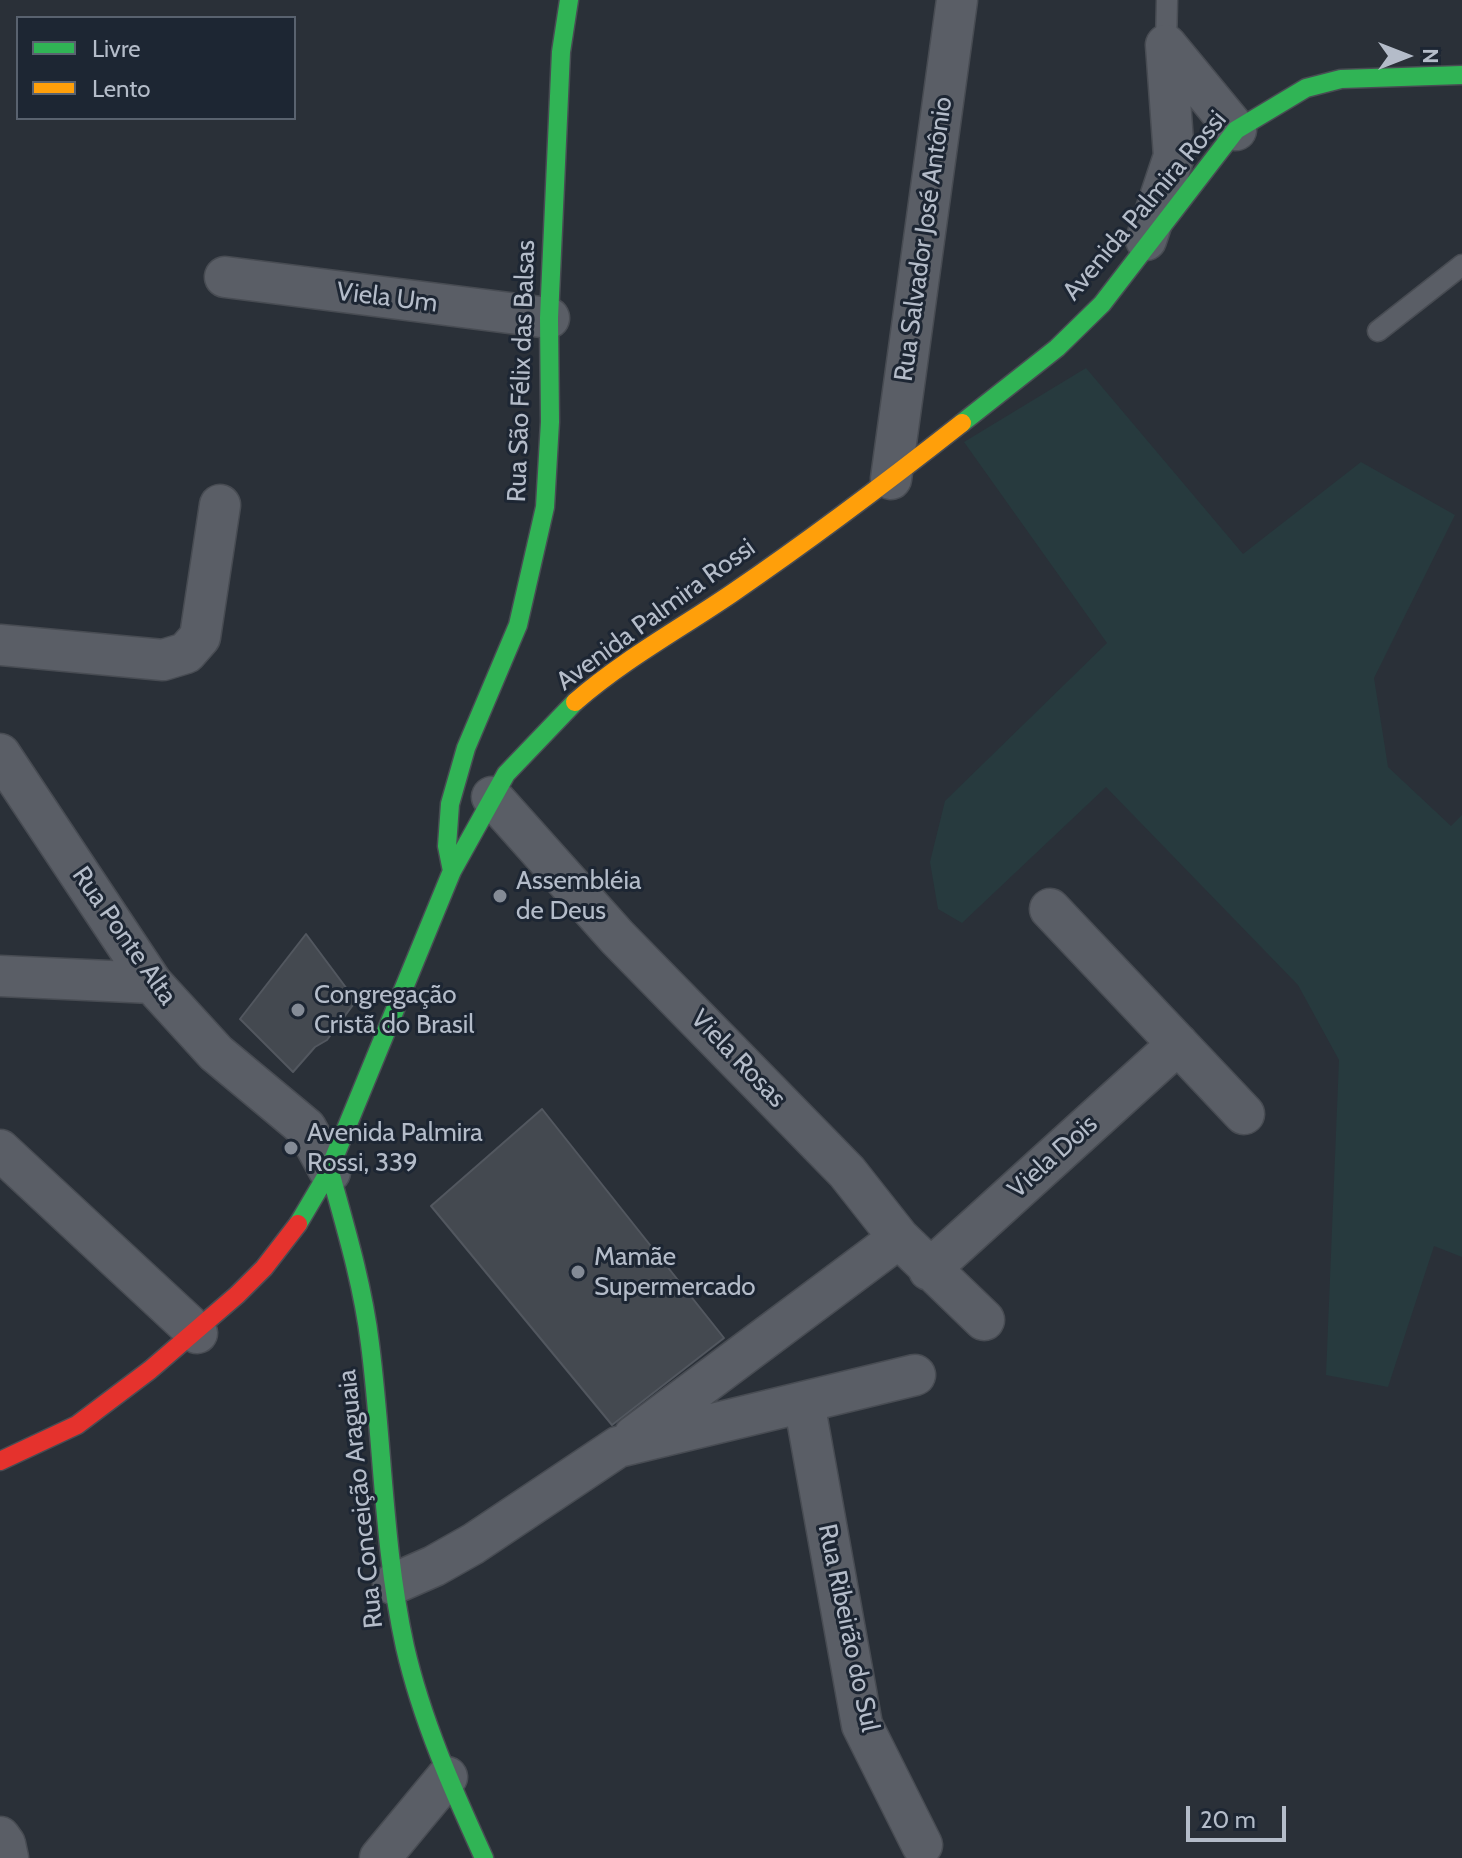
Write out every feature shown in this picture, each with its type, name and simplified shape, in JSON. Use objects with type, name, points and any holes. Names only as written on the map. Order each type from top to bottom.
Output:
[{"type":"main road","name":"Rua São Félix das Balsas","points":[[452,871],[447,846],[450,804],[466,748],[518,625],[545,507],[550,422],[549,318],[561,52],[569,0]]},
{"type":"main road","name":"Avenida Palmira Rossi","points":[[0,1461],[46,1442],[80,1423],[197,1333],[263,1269],[303,1221],[330,1172],[452,871],[506,774],[577,700],[633,657],[731,594],[891,479],[1057,348],[1102,304],[1236,130],[1306,88],[1341,79],[1462,75]]},
{"type":"main road","name":"Rua Conceição Araguaia","points":[[330,1172],[357,1267],[370,1343],[393,1584],[405,1649],[447,1777],[484,1858]]},
{"type":"street","name":"Rua Salvador José Antônio","points":[[891,479],[957,0]]},
{"type":"street","points":[[1166,45],[1236,130]]},
{"type":"street","points":[[1142,254],[1174,156],[1166,45]]},
{"type":"street","name":"Viela Um","points":[[225,277],[549,318]]},
{"type":"street","points":[[0,645],[163,660],[186,653],[200,637],[220,505]]},
{"type":"street","name":"Rua Ponte Alta","points":[[0,754],[152,983],[216,1053],[306,1128],[330,1172]]},
{"type":"street","name":"Viela Rosas","points":[[492,797],[617,937],[847,1172],[899,1238],[929,1270],[984,1320]]},
{"type":"street","points":[[1050,909],[1244,1114]]},
{"type":"street","points":[[0,976],[152,983]]},
{"type":"street","name":"Viela Dois","points":[[929,1270],[1178,1044]]},
{"type":"street","points":[[0,1150],[197,1333]]},
{"type":"street","points":[[393,1584],[473,1544],[618,1447],[899,1238]]},
{"type":"street","points":[[618,1447],[915,1375]]},
{"type":"street","name":"Rua Ribeirão do Sul","points":[[804,1402],[862,1725],[922,1845]]},
{"type":"street","points":[[380,1858],[447,1777]]},
{"type":"street","points":[[0,1837],[8,1858]]},
{"type":"lane","points":[[1166,45],[1167,0]]},
{"type":"lane","points":[[1378,331],[1462,265]]},
{"type":"green space","points":[[1086,368],[1243,554],[1361,462],[1455,515],[1374,678],[1388,767],[1451,826],[1462,815],[1462,1257],[1434,1246],[1388,1387],[1326,1375],[1339,1060],[1298,985],[1106,787],[962,923],[938,909],[930,862],[945,801],[1107,643],[964,442]]},
{"type":"building","name":"Congregação Cristã do Brasil","points":[[306,934],[356,1001],[327,1040],[315,1047],[293,1072],[240,1019]]},
{"type":"building","name":"Mamãe Supermercado","points":[[542,1109],[724,1338],[612,1425],[431,1206]]},
{"type":"traffic: fast","points":[[452,871],[447,846],[450,804],[466,748],[518,625],[545,507],[550,422],[549,318],[561,52],[569,0]]},
{"type":"traffic: fast","points":[[962,423],[1057,348],[1102,304],[1236,130],[1306,88],[1341,79],[1462,75]]},
{"type":"traffic: fast","points":[[298,1224],[327,1175],[452,871],[506,774],[575,702]]},
{"type":"traffic: fast","points":[[330,1172],[367,1322],[392,1572],[405,1647],[429,1728],[484,1858]]},
{"type":"traffic: slow","points":[[575,702],[631,659],[790,553],[962,423]]},
{"type":"traffic: jam","points":[[0,1461],[77,1425],[150,1370],[237,1295],[264,1268],[298,1224]]},
{"type":"place","name":"Assembléia de Deus","points":[[500,896]]},
{"type":"place","name":"Congregação Cristã do Brasil","points":[[298,1010]]},
{"type":"place","name":"Avenida Palmira Rossi, 339","points":[[291,1148]]},
{"type":"place","name":"Mamãe Supermercado","points":[[578,1272]]}]
